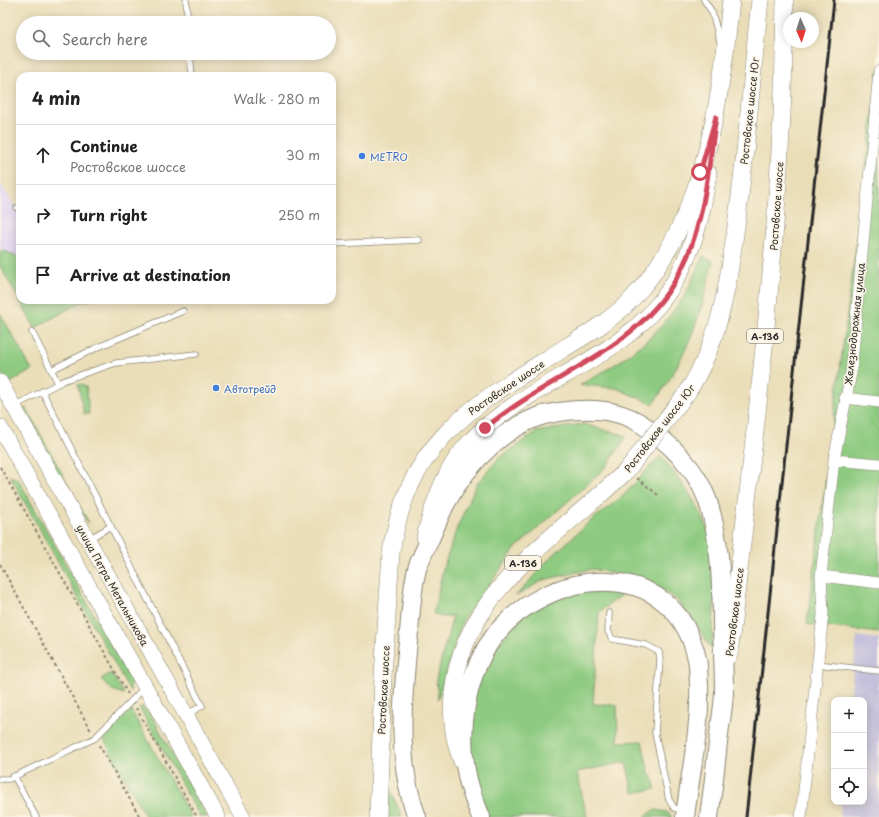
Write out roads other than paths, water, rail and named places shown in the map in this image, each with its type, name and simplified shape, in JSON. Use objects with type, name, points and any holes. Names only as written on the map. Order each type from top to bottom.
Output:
[{"type":"highway","name":"А-136","points":[[417,817],[410,801],[405,774],[403,749],[404,672],[418,568],[445,506],[460,482],[492,445],[530,420],[551,413],[578,409],[595,409],[633,419],[668,443],[686,462],[696,476],[708,501],[714,527],[721,578],[724,692]]},
{"type":"highway","name":"А-136","points":[[481,817],[466,771],[463,733],[464,715],[471,682],[484,653],[503,626],[513,616],[543,596],[564,588],[592,582],[629,584],[649,591],[667,604],[681,621],[689,637],[697,660],[699,701],[685,814]]},
{"type":"highway","name":"Ростовское шоссе","points":[[709,817],[724,692]]},
{"type":"main road","name":"Ростовское шоссе","points":[[378,817],[391,554],[405,494],[428,454],[458,421],[513,381],[605,322],[629,302],[664,259],[682,224],[716,117],[725,64],[731,0]]},
{"type":"main road","name":"Ростовское шоссе Юг","points":[[466,771],[455,743],[453,710],[454,682],[463,650],[478,618],[504,582],[529,557],[627,470],[688,393],[707,357],[723,308],[744,161],[760,0]]},
{"type":"main road","name":"Ростовское шоссе","points":[[724,692],[762,364],[774,238],[782,132],[785,0]]},
{"type":"main road","name":"А-136","points":[[418,568],[431,514],[438,494],[456,460],[471,441],[502,414],[609,348],[637,326],[668,293],[680,273],[699,227],[716,117]]},
{"type":"main road","name":"улица Петра Метальникова","points":[[0,382],[243,817]]},
{"type":"main road","points":[[0,426],[218,817]]},
{"type":"main road","points":[[210,803],[225,799],[227,796],[226,787]]},
{"type":"street","name":"Железнодорожная улица","points":[[801,817],[823,614],[821,576],[834,460],[851,373],[879,71]]},
{"type":"street","points":[[845,398],[879,402]]},
{"type":"street","points":[[834,460],[879,464]]},
{"type":"street","points":[[821,576],[879,583]]},
{"type":"lane","points":[[186,0],[187,16]]},
{"type":"lane","points":[[704,0],[712,12],[725,64]]},
{"type":"lane","points":[[191,60],[192,72]]},
{"type":"lane","points":[[336,244],[419,240]]},
{"type":"lane","points":[[51,370],[96,348],[183,311]]},
{"type":"lane","points":[[32,332],[58,383]]},
{"type":"lane","points":[[14,406],[58,383],[116,363],[196,354]]},
{"type":"lane","points":[[42,391],[202,706],[186,715]]},
{"type":"lane","points":[[88,540],[111,526]]},
{"type":"lane","points":[[609,613],[608,631],[612,639],[646,645],[659,652],[660,659],[655,733],[669,800],[674,808],[685,814]]},
{"type":"lane","points":[[818,664],[879,671]]},
{"type":"lane","points":[[0,779],[14,776],[95,738],[145,687]]},
{"type":"lane","points":[[14,776],[36,817]]},
{"type":"railway","points":[[746,817],[834,0]]},
{"type":"place","name":"METRO","points":[[362,156]]},
{"type":"place","name":"Автотрейд","points":[[216,388]]}]
